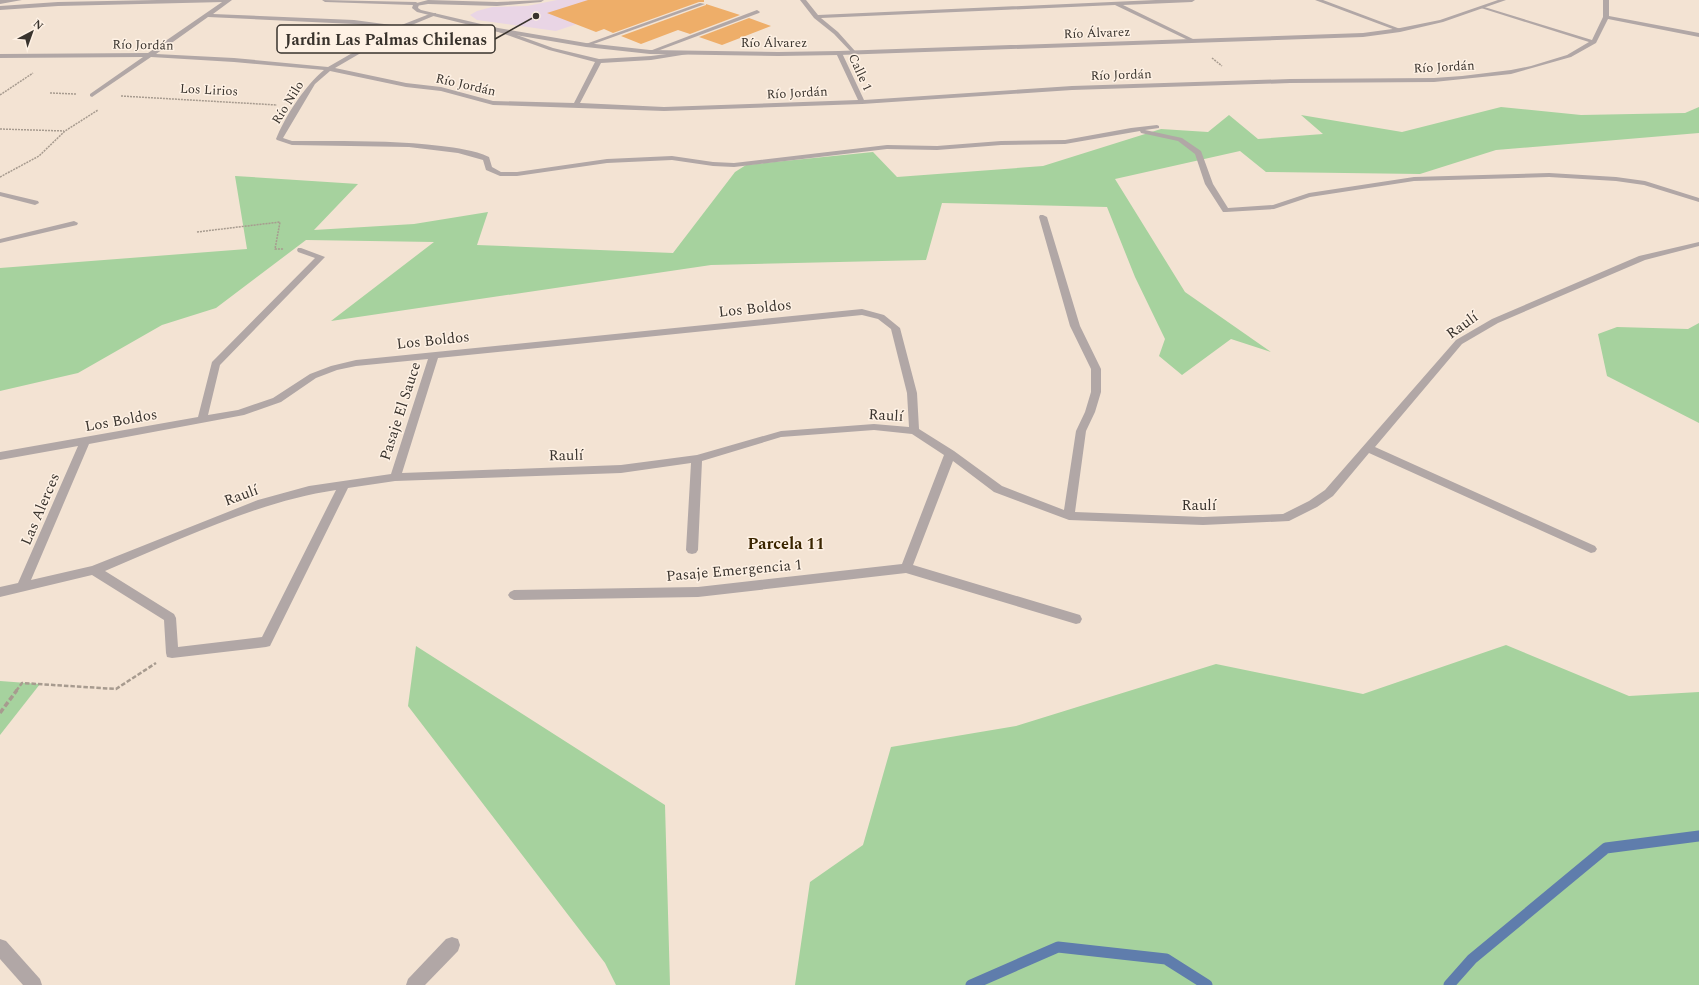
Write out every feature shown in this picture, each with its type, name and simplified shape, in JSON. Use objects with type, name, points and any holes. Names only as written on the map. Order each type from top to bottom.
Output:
[{"type":"street","points":[[0,2],[19,0]]},
{"type":"street","points":[[0,8],[58,4],[224,0]]},
{"type":"street","points":[[92,95],[229,0]]},
{"type":"street","points":[[325,0],[416,4],[428,2],[497,4],[542,0]]},
{"type":"street","points":[[803,0],[816,17],[836,33],[853,52]]},
{"type":"street","points":[[816,17],[1113,2],[1192,0]]},
{"type":"street","points":[[1318,0],[1400,30]]},
{"type":"street","name":"Río Álvarez","points":[[416,4],[415,8],[419,11],[498,30],[586,45],[650,52],[778,54],[1363,35],[1400,30],[1446,20],[1503,0]]},
{"type":"street","points":[[1483,7],[1594,42],[1606,17],[1606,0]]},
{"type":"street","points":[[1113,2],[1192,40]]},
{"type":"street","points":[[586,45],[702,4]]},
{"type":"street","points":[[650,52],[757,12]]},
{"type":"street","name":"Río Nilo","points":[[434,14],[400,28],[329,69],[313,83],[279,139],[292,143],[410,144],[459,151],[482,157],[486,160],[489,168],[500,174],[516,174],[606,161],[672,158],[713,164],[734,165],[887,148],[936,148],[1001,143],[1065,142],[1131,130]]},
{"type":"street","points":[[206,15],[354,22],[400,28]]},
{"type":"street","points":[[1606,17],[1699,35]]},
{"type":"street","name":"Río Álvarez","points":[[498,30],[551,49],[599,61],[651,58],[688,52]]},
{"type":"street","name":"Río Jordán","points":[[0,56],[148,55],[234,60],[329,69],[406,85],[442,89],[492,103],[576,105],[664,110],[862,102],[1072,88],[1240,82],[1434,80],[1511,72],[1552,62],[1576,53],[1594,42]]},
{"type":"street","name":"Calle 1","points":[[839,53],[862,102]]},
{"type":"street","points":[[576,105],[599,61]]},
{"type":"street","points":[[1131,130],[1157,127]]},
{"type":"street","points":[[1131,130],[1180,139],[1198,153],[1209,184],[1226,210],[1274,207],[1309,195],[1414,179],[1550,175],[1616,179],[1645,183],[1699,200]]},
{"type":"street","points":[[0,194],[34,203]]},
{"type":"street","points":[[1043,217],[1075,326],[1096,369],[1096,392],[1090,412],[1081,431],[1070,516]]},
{"type":"street","points":[[0,241],[74,223]]},
{"type":"street","name":"Raulí","points":[[0,592],[94,570],[258,504],[309,490],[395,477],[621,469],[697,459],[781,434],[874,427],[914,431],[950,454],[998,489],[1070,516],[1203,521],[1285,518],[1330,493],[1459,342],[1495,321],[1642,258],[1699,244]]},
{"type":"street","points":[[202,420],[214,364],[321,257],[301,250]]},
{"type":"street","name":"Los Boldos","points":[[0,456],[240,413],[258,408],[277,400],[313,376],[334,368],[356,364],[862,312],[881,317],[895,328],[912,393],[914,431]]},
{"type":"street","name":"Pasaje El Sauce","points":[[395,477],[434,355]]},
{"type":"street","name":"Las Alerces","points":[[22,588],[85,441]]},
{"type":"street","points":[[1368,448],[1591,549]]},
{"type":"street","points":[[950,454],[906,568],[1076,619]]},
{"type":"street","points":[[692,550],[697,459]]},
{"type":"street","points":[[94,570],[170,618],[172,653],[266,642],[344,485]]},
{"type":"street","name":"Pasaje Emergencia 1","points":[[514,595],[698,592],[906,568]]},
{"type":"street","points":[[414,985],[452,945]]},
{"type":"street","points":[[0,947],[34,985]]},
{"type":"path","points":[[1192,40],[1240,82]]},
{"type":"path","points":[[0,95],[59,56]]},
{"type":"path","name":"Los Lirios","points":[[50,93],[298,106]]},
{"type":"path","points":[[0,177],[39,156],[64,131],[101,108]]},
{"type":"path","points":[[0,129],[64,131]]},
{"type":"path","points":[[197,232],[280,222],[275,249],[301,250]]},
{"type":"path","points":[[0,713],[22,683],[116,689],[172,653]]},
{"type":"shaded area","points":[[557,0],[649,0],[556,31],[477,20],[470,15],[477,11],[492,7],[527,6]]},
{"type":"green space","points":[[1501,107],[1581,115],[1685,113],[1699,107],[1699,133],[1496,150],[1420,174],[1266,172],[1240,151],[1115,179],[1185,292],[1271,352],[1231,339],[1182,375],[1159,356],[1165,339],[1135,277],[1107,207],[942,203],[926,260],[711,265],[331,321],[434,242],[306,240],[216,308],[162,325],[78,373],[0,391],[0,268],[247,249],[235,176],[358,184],[314,230],[414,224],[488,212],[477,245],[673,253],[735,172],[746,165],[873,152],[897,177],[1043,166],[1161,129],[1208,132],[1229,115],[1258,139],[1323,134],[1301,115],[1402,132]]},
{"type":"green space","points":[[1699,323],[1699,423],[1607,376],[1598,334],[1617,327],[1688,329]]},
{"type":"green space","points":[[1506,645],[1629,696],[1699,692],[1699,985],[795,985],[810,882],[863,845],[891,747],[1016,726],[1216,664],[1363,694]]},
{"type":"green space","points":[[416,646],[665,805],[670,985],[616,985],[605,963],[408,706]]},
{"type":"green space","points":[[0,681],[40,684],[0,735]]},
{"type":"building","points":[[588,0],[704,0],[704,2],[699,2],[613,33],[604,29],[596,32],[547,13]]},
{"type":"building","points":[[706,5],[740,15],[690,34],[678,30],[641,44],[621,36]]},
{"type":"building","points":[[749,18],[771,26],[722,45],[699,37]]},
{"type":"waterway","points":[[1449,985],[1472,959],[1606,848],[1699,836]]},
{"type":"waterway","points":[[971,985],[1058,947],[1166,959],[1207,985]]},
{"type":"place","name":"Jardin Las Palmas Chilenas","points":[[536,16]]},
{"type":"district","name":"Parcela 11","points":[[786,543]]}]
